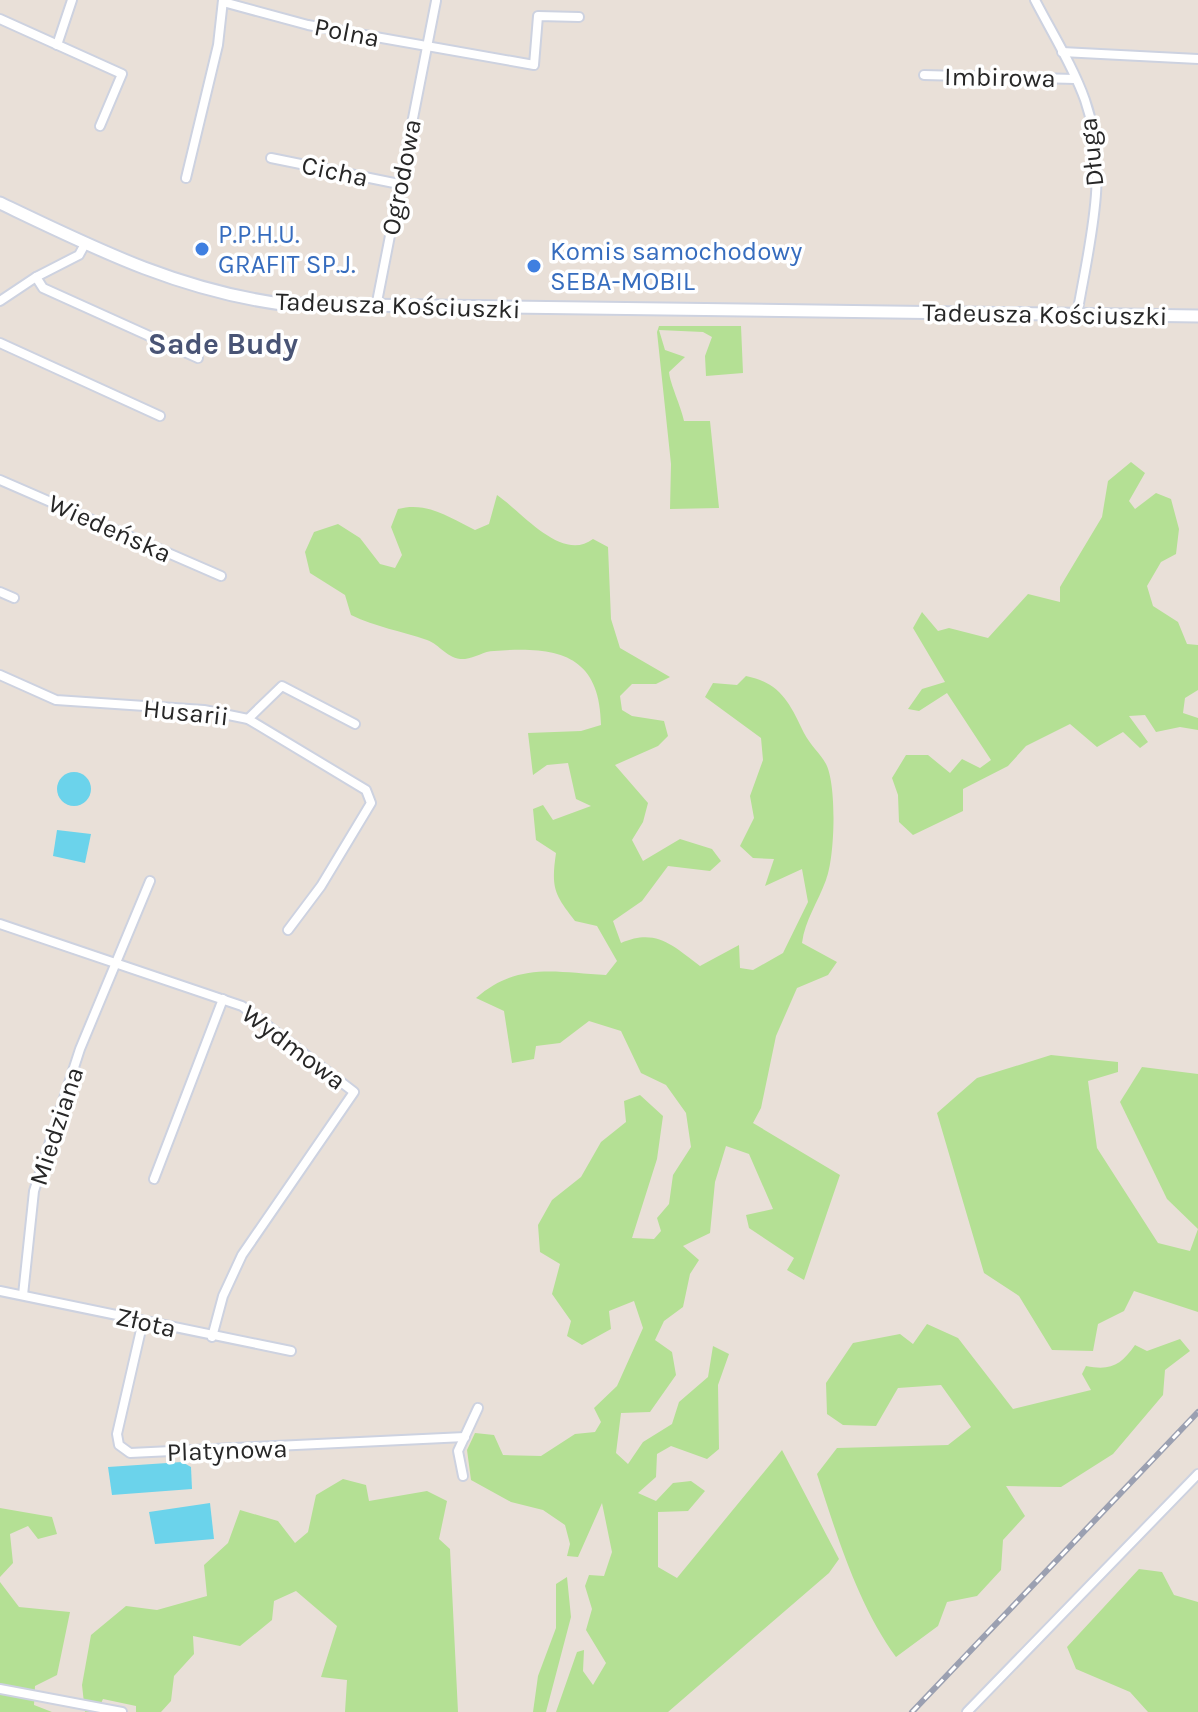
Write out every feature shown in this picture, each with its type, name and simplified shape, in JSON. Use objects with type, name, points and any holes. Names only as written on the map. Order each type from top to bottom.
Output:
[{"type":"main road","name":"Tadeusza Kościuszki","points":[[0,203],[85,244],[175,281],[228,296],[282,304],[1198,316]]},
{"type":"street","points":[[57,45],[72,0]]},
{"type":"street","name":"Długa","points":[[1035,0],[1075,79],[1092,124],[1097,196],[1077,315]]},
{"type":"street","points":[[186,178],[218,45],[223,1]]},
{"type":"street","name":"Polna","points":[[223,1],[308,25],[534,65],[538,16],[579,17]]},
{"type":"street","points":[[425,47],[436,1]]},
{"type":"street","points":[[0,19],[122,74],[100,126]]},
{"type":"street","name":"Ogrodowa","points":[[376,307],[425,47]]},
{"type":"street","points":[[1062,52],[1198,59]]},
{"type":"street","name":"Imbirowa","points":[[924,75],[1075,79]]},
{"type":"street","name":"Cicha","points":[[271,158],[399,184]]},
{"type":"street","points":[[0,301],[36,277],[79,255],[85,244]]},
{"type":"street","points":[[36,277],[43,288],[198,358]]},
{"type":"street","points":[[0,343],[160,416]]},
{"type":"street","name":"Wiedeńska","points":[[0,480],[221,576]]},
{"type":"street","points":[[0,592],[14,598]]},
{"type":"street","name":"Husarii","points":[[0,675],[56,700],[204,710],[248,719],[282,686],[355,724]]},
{"type":"street","points":[[248,719],[366,790],[371,797],[371,803],[321,886],[288,930]]},
{"type":"street","name":"Miedziana","points":[[23,1295],[27,1232],[34,1191],[80,1049],[150,881]]},
{"type":"street","name":"Wydmowa","points":[[0,924],[242,1006],[354,1092],[242,1255],[223,1296],[212,1337]]},
{"type":"street","points":[[154,1179],[223,999]]},
{"type":"street","name":"Złota","points":[[0,1291],[291,1351]]},
{"type":"street","name":"Platynowa","points":[[143,1321],[117,1434],[119,1445],[130,1453],[465,1437]]},
{"type":"street","points":[[463,1476],[458,1451],[478,1408]]},
{"type":"street","points":[[967,1712],[1198,1474]]},
{"type":"street","points":[[0,1689],[122,1712]]},
{"type":"green space","points":[[659,326],[741,326],[743,373],[706,376],[705,356],[712,337],[703,332],[659,330],[665,350],[685,357],[669,372],[684,421],[710,421],[719,508],[670,509],[671,464],[657,332]]},
{"type":"green space","points":[[1131,462],[1145,473],[1129,501],[1135,509],[1156,493],[1171,499],[1179,529],[1176,554],[1161,562],[1147,586],[1153,606],[1178,622],[1187,644],[1198,645],[1198,690],[1185,698],[1183,713],[1198,718],[1198,730],[1180,727],[1156,732],[1145,715],[1129,716],[1148,742],[1140,748],[1123,732],[1097,747],[1070,724],[1026,746],[1008,766],[963,789],[963,811],[913,835],[899,822],[898,795],[892,778],[906,755],[928,755],[950,773],[962,759],[980,768],[991,760],[947,693],[919,711],[908,709],[922,689],[945,682],[913,628],[922,612],[938,631],[949,628],[988,638],[1028,594],[1060,602],[1060,587],[1102,517],[1108,481]]},
{"type":"green space","points":[[497,495],[556,540],[568,545],[581,545],[593,539],[608,547],[611,619],[620,648],[670,677],[656,684],[632,684],[620,696],[622,710],[632,716],[664,721],[668,736],[658,746],[615,765],[648,803],[643,822],[632,840],[643,861],[680,839],[712,849],[721,861],[710,871],[668,866],[642,901],[613,921],[621,943],[644,937],[654,938],[672,946],[700,966],[739,945],[740,968],[753,970],[783,953],[808,902],[802,869],[765,886],[774,859],[753,858],[740,846],[754,818],[750,796],[763,760],[761,738],[705,697],[713,683],[737,685],[746,676],[776,689],[789,704],[806,737],[826,764],[832,788],[834,822],[829,870],[802,943],[837,962],[828,975],[797,988],[776,1036],[761,1108],[753,1123],[840,1175],[804,1280],[787,1270],[794,1258],[749,1228],[746,1215],[773,1209],[749,1154],[726,1146],[715,1182],[710,1233],[683,1246],[699,1260],[690,1274],[683,1307],[664,1321],[655,1340],[672,1352],[676,1375],[650,1412],[621,1413],[616,1453],[628,1464],[643,1442],[672,1424],[679,1402],[708,1377],[713,1346],[729,1354],[718,1385],[719,1449],[707,1459],[671,1446],[657,1454],[656,1477],[638,1493],[656,1501],[673,1483],[691,1481],[705,1491],[688,1511],[658,1512],[658,1567],[677,1578],[782,1450],[839,1559],[829,1573],[668,1712],[556,1712],[577,1652],[584,1650],[583,1671],[593,1685],[606,1663],[586,1630],[592,1609],[585,1586],[589,1575],[604,1576],[612,1552],[602,1503],[578,1557],[567,1556],[570,1544],[565,1525],[543,1510],[511,1502],[471,1480],[467,1450],[475,1433],[494,1435],[503,1455],[541,1456],[575,1434],[595,1432],[601,1422],[594,1408],[617,1386],[643,1328],[634,1301],[609,1311],[611,1329],[582,1345],[567,1336],[571,1321],[552,1294],[560,1264],[540,1252],[538,1225],[552,1200],[581,1177],[601,1142],[626,1122],[624,1101],[640,1095],[663,1116],[657,1159],[632,1238],[654,1239],[661,1231],[657,1218],[669,1204],[673,1175],[691,1147],[686,1113],[666,1085],[641,1073],[621,1031],[589,1021],[560,1043],[536,1046],[534,1059],[512,1063],[504,1011],[476,998],[507,979],[522,974],[553,971],[606,975],[617,961],[597,926],[575,921],[558,897],[554,883],[556,853],[536,840],[533,809],[543,805],[553,820],[591,806],[576,799],[568,763],[547,765],[533,775],[528,733],[581,731],[601,725],[599,701],[593,683],[583,669],[555,653],[537,650],[494,651],[459,659],[427,640],[351,615],[345,595],[310,573],[305,552],[314,532],[338,524],[360,538],[380,564],[395,568],[402,555],[391,527],[398,509],[429,509],[475,530],[489,524]]},
{"type":"green space","points":[[1051,1055],[1118,1062],[1118,1072],[1088,1081],[1097,1148],[1158,1243],[1190,1251],[1198,1229],[1198,1312],[1134,1291],[1124,1311],[1098,1324],[1093,1351],[1052,1350],[1019,1296],[984,1273],[937,1113],[977,1078]]},
{"type":"green space","points":[[1142,1067],[1198,1074],[1198,1229],[1167,1199],[1120,1102]]},
{"type":"green space","points":[[927,1324],[958,1338],[1013,1409],[1091,1390],[1082,1374],[1086,1366],[1102,1368],[1115,1365],[1135,1345],[1147,1351],[1180,1339],[1190,1351],[1165,1370],[1163,1395],[1113,1454],[1061,1487],[1006,1486],[1025,1516],[1003,1540],[1001,1570],[977,1596],[947,1602],[938,1626],[896,1657],[860,1593],[817,1474],[837,1448],[948,1445],[971,1427],[941,1385],[898,1388],[876,1426],[843,1425],[827,1414],[826,1383],[853,1343],[900,1334],[913,1344]]},
{"type":"green space","points":[[343,1479],[366,1485],[369,1501],[427,1491],[447,1501],[439,1539],[450,1549],[458,1712],[345,1712],[347,1680],[321,1677],[337,1626],[296,1591],[274,1601],[272,1620],[240,1646],[193,1636],[194,1654],[174,1676],[171,1701],[161,1712],[136,1712],[136,1706],[103,1699],[97,1712],[85,1712],[82,1685],[91,1635],[126,1606],[157,1610],[207,1596],[204,1565],[228,1543],[240,1510],[278,1521],[295,1543],[308,1532],[316,1495]]},
{"type":"green space","points":[[0,1508],[52,1517],[57,1534],[38,1539],[28,1526],[10,1534],[13,1563],[0,1577]]},
{"type":"green space","points":[[1139,1569],[1162,1572],[1174,1595],[1198,1602],[1198,1712],[1148,1712],[1130,1692],[1076,1669],[1067,1647]]},
{"type":"green space","points":[[567,1577],[571,1617],[546,1712],[533,1712],[538,1676],[556,1628],[556,1584]]},
{"type":"green space","points":[[0,1582],[19,1607],[70,1612],[57,1675],[35,1686],[34,1705],[52,1712],[0,1712]]},
{"type":"water","points":[[74,772],[86,777],[91,789],[86,801],[74,806],[62,801],[57,789],[62,777]]},
{"type":"water","points":[[57,830],[91,834],[85,863],[53,856]]},
{"type":"water","points":[[182,1462],[191,1467],[192,1489],[112,1495],[108,1467]]},
{"type":"water","points":[[210,1503],[214,1539],[155,1544],[149,1512]]},
{"type":"railway","points":[[912,1712],[1198,1412]]},
{"type":"place","name":"P.P.H.U. GRAFIT SP.J.","points":[[202,249]]},
{"type":"place","name":"Komis samochodowy SEBA-MOBIL","points":[[534,266]]},
{"type":"district","name":"Sade Budy","points":[[223,344]]}]
